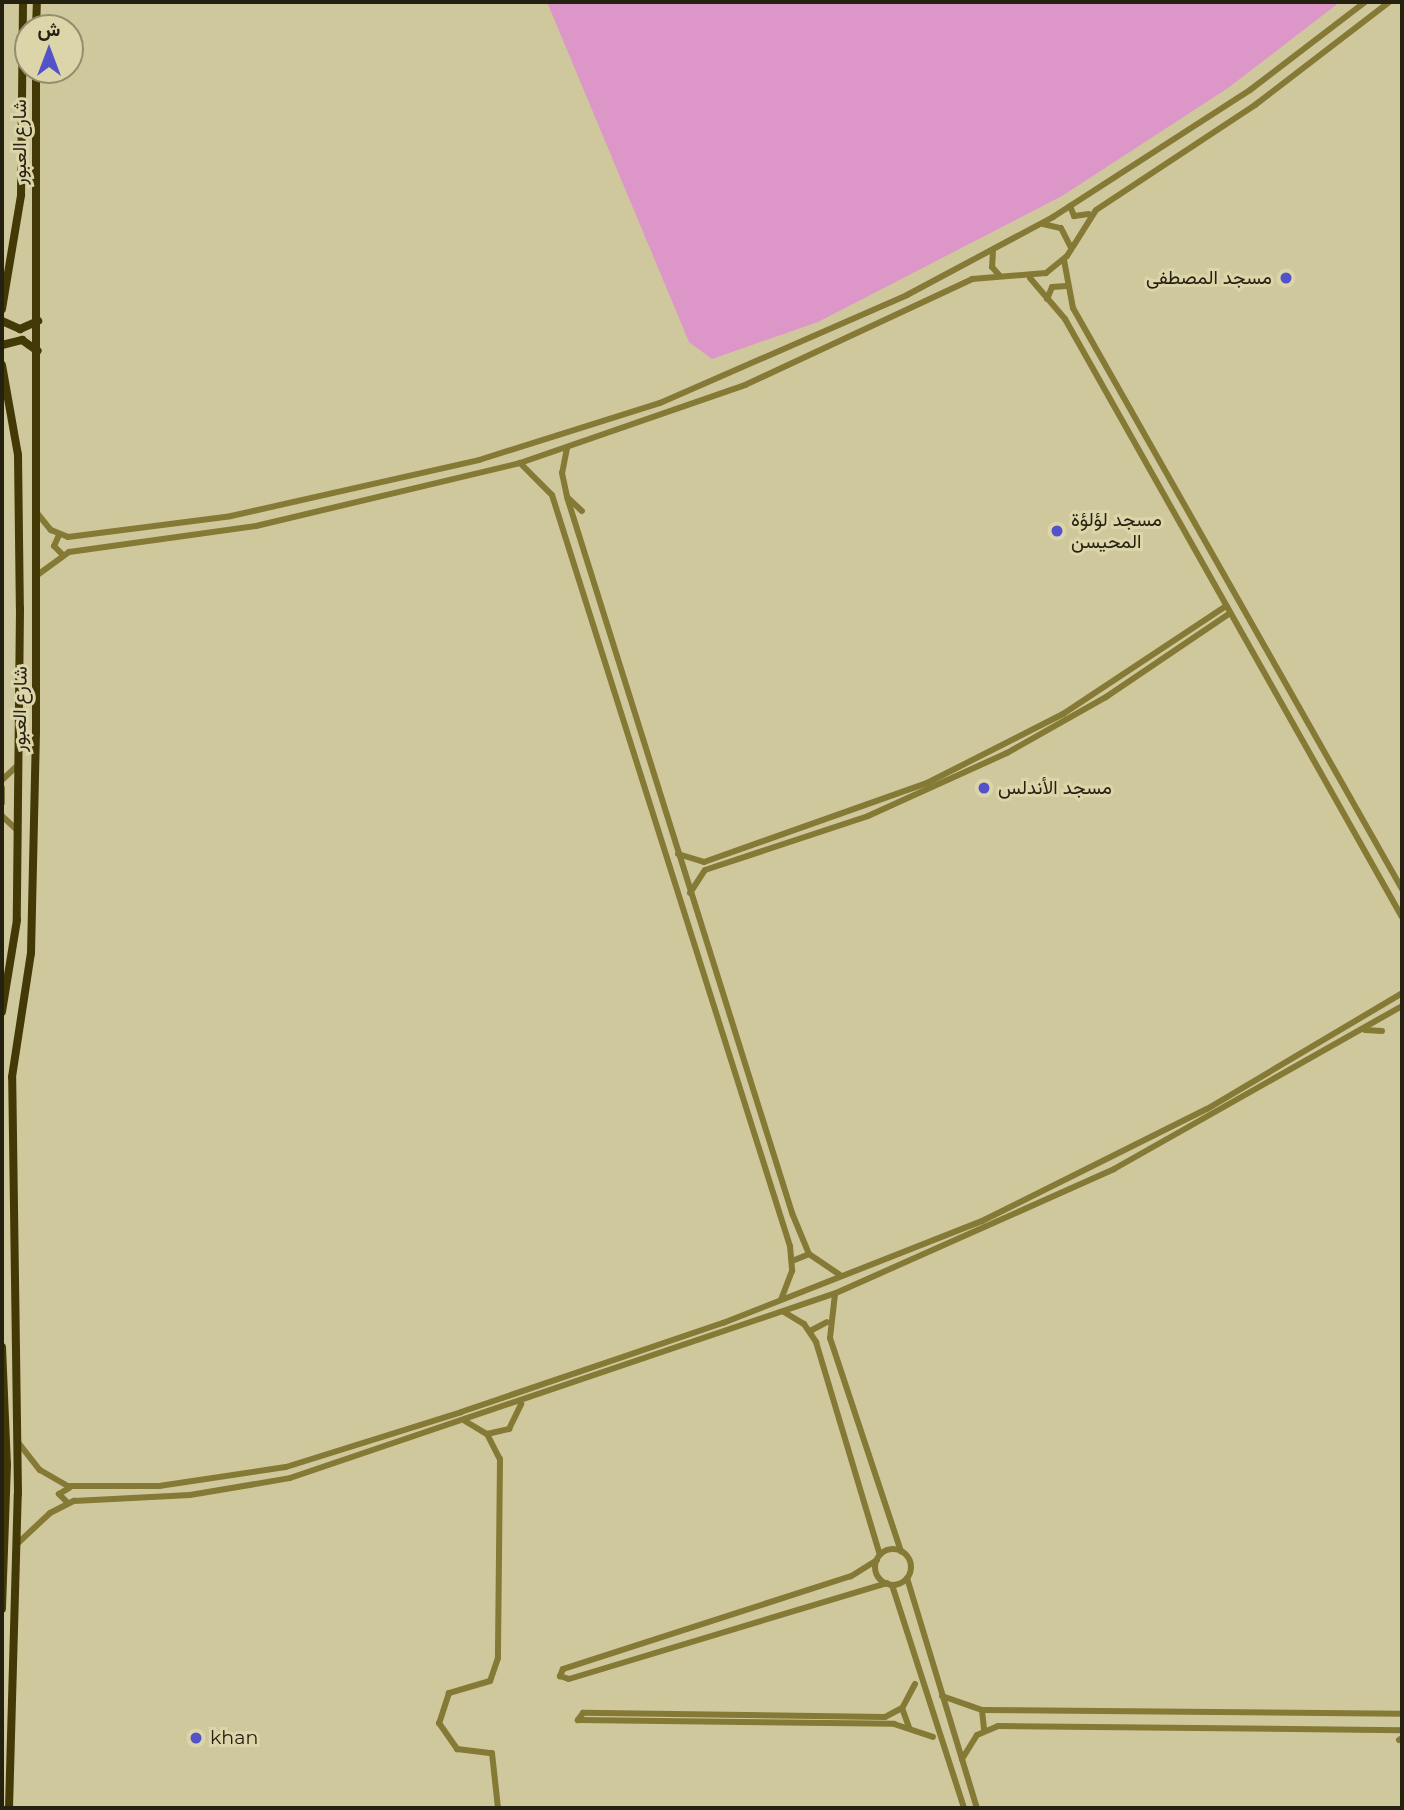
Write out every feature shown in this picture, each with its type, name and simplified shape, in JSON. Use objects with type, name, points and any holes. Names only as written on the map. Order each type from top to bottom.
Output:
[{"type":"main road","name":"شارع العبور","points":[[2,309],[22,195],[23,2]]},
{"type":"main road","name":"شارع العبور","points":[[9,1808],[17,1441],[12,1077],[31,953],[38,351],[36,84]]},
{"type":"main road","points":[[2,321],[20,329],[38,321]]},
{"type":"main road","points":[[2,345],[22,340],[38,351]]},
{"type":"main road","name":"شارع العبور","points":[[2,365],[18,466],[19,764],[16,944],[2,1012]]},
{"type":"main road","points":[[2,1090],[12,1077]]},
{"type":"main road","points":[[2,1112],[12,1125]]},
{"type":"main road","points":[[2,1347],[2,1609]]},
{"type":"street","points":[[37,513],[59,534],[206,520],[424,474],[660,402],[816,338],[968,264],[1040,224],[1250,90],[1365,2]]},
{"type":"street","points":[[36,576],[62,554],[193,538],[332,514],[520,463],[745,385],[977,278],[1030,278],[1064,260],[1091,214],[1255,105],[1390,2]]},
{"type":"street","points":[[1070,206],[1074,215],[1091,214]]},
{"type":"street","points":[[1040,224],[1061,228],[1071,250]]},
{"type":"street","points":[[993,250],[992,267],[1000,276]]},
{"type":"street","points":[[1064,260],[1066,286],[1402,889]]},
{"type":"street","points":[[968,264],[977,278]]},
{"type":"street","points":[[1030,278],[1065,319],[1402,917]]},
{"type":"street","points":[[1047,299],[1052,287],[1066,286]]},
{"type":"street","points":[[567,448],[564,484],[567,497],[735,1033],[809,1254],[840,1275]]},
{"type":"street","points":[[520,463],[550,490],[724,1036],[792,1261],[781,1299]]},
{"type":"street","points":[[442,469],[447,482]]},
{"type":"street","points":[[424,474],[428,487]]},
{"type":"street","points":[[550,490],[564,484]]},
{"type":"street","points":[[567,497],[582,511]]},
{"type":"street","points":[[1189,540],[1202,533]]},
{"type":"street","points":[[59,534],[54,546],[62,554]]},
{"type":"street","points":[[1244,608],[1251,604]]},
{"type":"street","points":[[678,853],[703,866],[837,828],[1007,753],[1110,690],[1228,609]]},
{"type":"street","points":[[690,895],[703,866],[843,816],[940,777],[1110,690]]},
{"type":"street","points":[[630,736],[641,732]]},
{"type":"street","points":[[2,780],[19,764]]},
{"type":"street","points":[[2,788],[2,803]]},
{"type":"street","points":[[2,816],[18,831]]},
{"type":"street","points":[[843,816],[846,824]]},
{"type":"street","points":[[832,820],[837,828]]},
{"type":"street","points":[[1375,843],[1382,839]]},
{"type":"street","points":[[68,1503],[59,1493],[74,1487],[180,1485],[286,1467],[781,1299],[997,1214],[1207,1109],[1402,993]]},
{"type":"street","points":[[16,1546],[68,1503],[268,1483],[522,1402],[836,1293],[1051,1200],[1263,1089],[1402,1006]]},
{"type":"street","points":[[1363,1030],[1382,1031]]},
{"type":"street","points":[[724,1036],[735,1033]]},
{"type":"street","points":[[1258,1080],[1263,1089]]},
{"type":"street","points":[[1247,1086],[1252,1095]]},
{"type":"street","points":[[1202,1101],[1207,1109]]},
{"type":"street","points":[[792,1261],[809,1254]]},
{"type":"street","points":[[815,1285],[820,1299]]},
{"type":"street","points":[[802,1290],[807,1304]]},
{"type":"street","points":[[836,1293],[827,1322],[901,1551],[910,1562],[907,1578],[977,1808]]},
{"type":"street","points":[[784,1312],[810,1331],[878,1557],[876,1572],[889,1584],[950,1777],[964,1808]]},
{"type":"street","points":[[810,1331],[827,1322]]},
{"type":"street","points":[[487,1434],[509,1429],[522,1402]]},
{"type":"street","points":[[465,1421],[487,1434],[500,1459],[497,1662],[489,1681],[449,1693],[438,1718],[453,1746],[494,1756],[498,1808]]},
{"type":"street","points":[[17,1441],[40,1470],[74,1487]]},
{"type":"street","points":[[901,1551],[878,1557],[851,1576],[563,1669],[560,1676],[569,1679],[907,1578]]},
{"type":"street","points":[[851,1576],[856,1593]]},
{"type":"street","points":[[915,1685],[902,1708],[881,1717],[583,1713],[578,1720],[909,1727],[933,1737]]},
{"type":"street","points":[[942,1696],[982,1710],[1402,1714]]},
{"type":"street","points":[[902,1708],[909,1727]]},
{"type":"street","points":[[962,1759],[984,1730],[982,1710]]},
{"type":"street","points":[[984,1730],[1402,1730]]},
{"type":"shaded area","points":[[547,2],[1340,2],[1228,88],[1062,196],[818,322],[712,359],[689,342]]},
{"type":"place","name":"مسجد المصطفى","points":[[1286,278]]},
{"type":"place","name":"مسجد لؤلؤة المحيسن","points":[[1057,531]]},
{"type":"place","name":"مسجد الأندلس","points":[[984,788]]},
{"type":"place","name":"khan","points":[[196,1738]]}]
